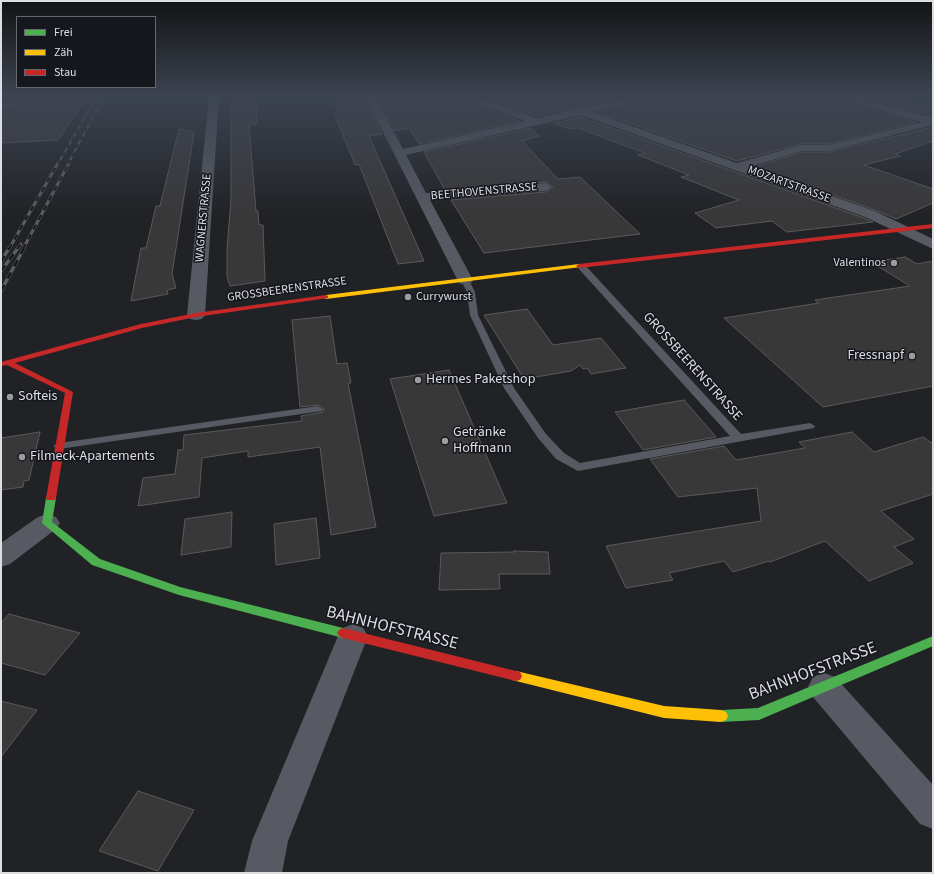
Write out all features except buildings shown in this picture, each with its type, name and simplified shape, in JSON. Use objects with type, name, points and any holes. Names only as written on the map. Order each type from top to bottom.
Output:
[{"type":"street","name":"WAGNERSTRASSE","points":[[196,315],[211,137]]},
{"type":"street","name":"BEETHOVENSTRASSE","points":[[391,137],[466,280]]},
{"type":"street","points":[[399,153],[472,137]]},
{"type":"street","name":"MOZARTSTRASSE","points":[[654,137],[870,214],[933,245]]},
{"type":"street","points":[[738,166],[801,148],[829,148],[874,137]]},
{"type":"street","name":"BEETHOVENSTRASSE","points":[[422,197],[546,187]]},
{"type":"street","name":"GROSSBEERENSTRASSE","points":[[4,363],[141,326],[196,315],[581,266],[933,226]]},
{"type":"street","points":[[1,557],[47,522],[69,392],[4,363]]},
{"type":"street","name":"BAHNHOFSTRASSE","points":[[47,522],[96,562],[180,592],[664,712],[713,717],[759,714],[933,641]]},
{"type":"street","points":[[263,873],[270,841],[353,636]]},
{"type":"street","points":[[824,688],[933,811]]},
{"type":"lane","name":"GROSSBEERENSTRASSE","points":[[581,266],[738,438]]},
{"type":"lane","name":"GROSSBEERENSTRASSE","points":[[466,280],[471,292],[471,302],[474,315],[509,388],[542,436],[560,456],[578,467],[738,438]]},
{"type":"lane","points":[[59,446],[318,409]]},
{"type":"lane","points":[[738,438],[810,426]]},
{"type":"railway","points":[[58,164],[74,137]]},
{"type":"railway","points":[[68,164],[82,137]]},
{"type":"railway","points":[[9,249],[58,163]]},
{"type":"railway","points":[[23,249],[69,163]]},
{"type":"railway","points":[[17,249],[21,244]]},
{"type":"railway","points":[[1,262],[9,248]]},
{"type":"railway","points":[[1,271],[18,248]]},
{"type":"railway","points":[[1,291],[24,248]]},
{"type":"traffic: fast","points":[[51,498],[47,523],[96,562],[179,591],[343,633]]},
{"type":"traffic: fast","points":[[721,716],[759,714],[933,641]]},
{"type":"traffic: slow","points":[[326,297],[579,266]]},
{"type":"traffic: slow","points":[[516,676],[664,712],[721,716]]},
{"type":"traffic: jam","points":[[579,266],[933,226]]},
{"type":"traffic: jam","points":[[2,364],[141,326],[196,315],[326,297]]},
{"type":"traffic: jam","points":[[7,362],[69,392],[51,498]]},
{"type":"traffic: jam","points":[[343,633],[516,676]]},
{"type":"place","name":"Valentinos","points":[[894,263]]},
{"type":"place","name":"Currywurst","points":[[408,297]]},
{"type":"place","name":"Fressnapf","points":[[912,356]]},
{"type":"place","name":"Hermes Paketshop","points":[[418,380]]},
{"type":"place","name":"Softeis","points":[[10,397]]},
{"type":"place","name":"Getränke Hoffmann","points":[[445,441]]},
{"type":"place","name":"Filmeck-Apartements","points":[[22,457]]}]
